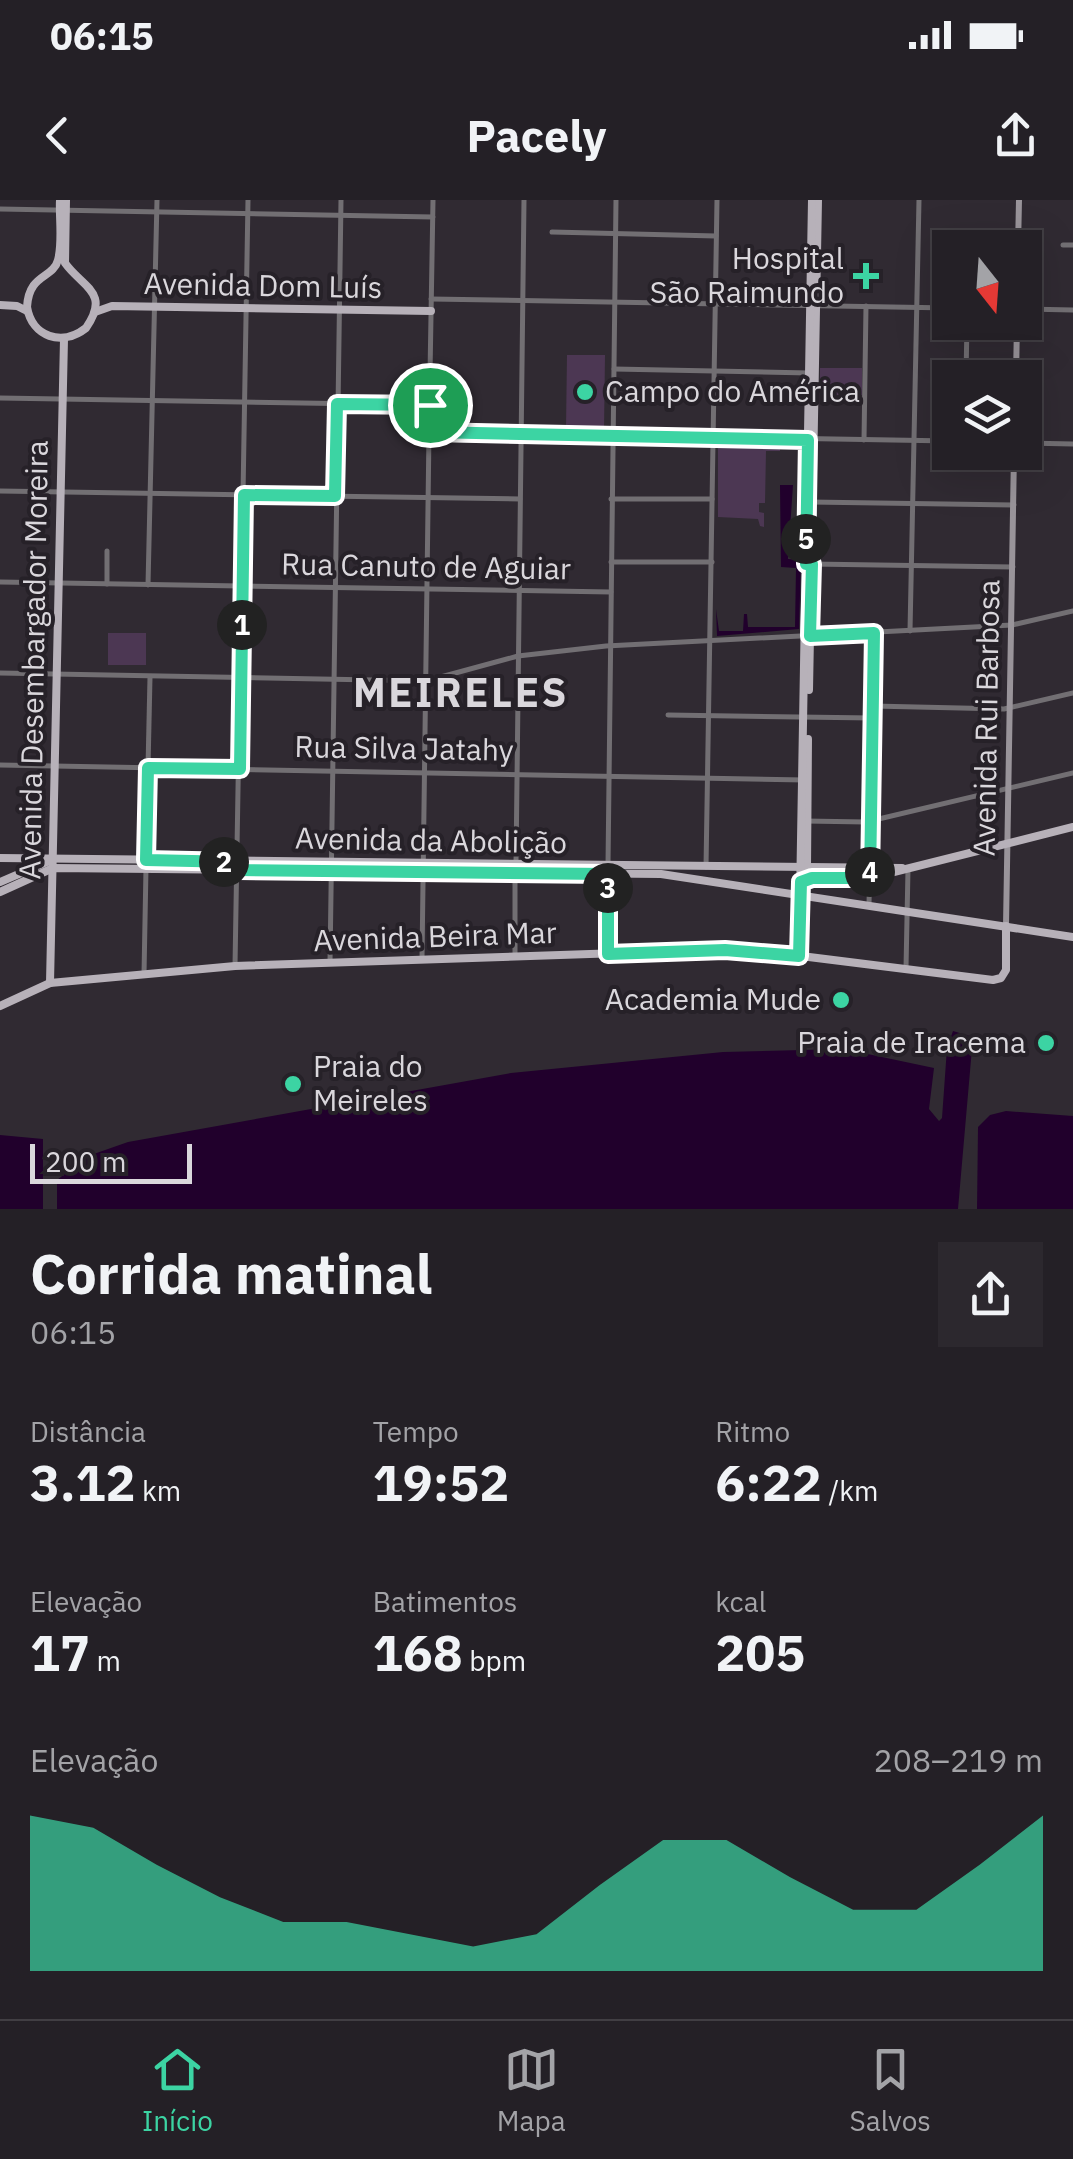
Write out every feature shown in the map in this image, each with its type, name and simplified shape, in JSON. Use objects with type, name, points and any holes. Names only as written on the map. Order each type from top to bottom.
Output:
[{"type":"main road","points":[[799,956],[804,869],[815,200]]},
{"type":"main road","points":[[1018,230],[1019,200]]},
{"type":"main road","points":[[27,311],[31,288],[58,260],[63,205]]},
{"type":"main road","points":[[0,305],[27,311],[41,332],[64,339],[83,331],[94,312],[95,300],[90,287],[66,263],[63,205]]},
{"type":"main road","points":[[811,440],[813,305]]},
{"type":"main road","name":"Avenida Dom Luís","points":[[94,312],[108,306],[431,311]]},
{"type":"main road","name":"Avenida Desembargador Moreira","points":[[50,983],[64,339]]},
{"type":"main road","name":"Avenida Rui Barbosa","points":[[996,980],[1006,970],[1014,470]]},
{"type":"main road","points":[[801,882],[905,867],[1073,827]]},
{"type":"main road","points":[[0,858],[53,864]]},
{"type":"main road","name":"Avenida da Abolição","points":[[0,892],[53,864]]},
{"type":"main road","name":"Avenida da Abolição","points":[[0,882],[53,864],[608,870],[706,867],[870,874]]},
{"type":"main road","name":"Avenida da Abolição","points":[[608,870],[661,874],[1073,936]]},
{"type":"main road","name":"Avenida Beira Mar","points":[[0,1006],[50,983],[236,966],[725,950],[996,980]]},
{"type":"street","points":[[148,585],[157,200]]},
{"type":"street","points":[[236,966],[248,200]]},
{"type":"street","points":[[330,962],[341,200]]},
{"type":"street","points":[[422,958],[433,200]]},
{"type":"street","points":[[515,956],[524,200]]},
{"type":"street","points":[[608,954],[616,200]]},
{"type":"street","points":[[706,867],[716,200]]},
{"type":"street","points":[[910,630],[918,200]]},
{"type":"street","points":[[0,209],[63,205],[432,217]]},
{"type":"street","points":[[552,232],[716,236]]},
{"type":"street","points":[[1063,244],[1073,245]]},
{"type":"street","points":[[432,300],[932,308]]},
{"type":"street","points":[[864,440],[866,306]]},
{"type":"street","points":[[1042,309],[1073,310]]},
{"type":"street","points":[[614,369],[809,373]]},
{"type":"street","points":[[0,398],[430,405]]},
{"type":"street","points":[[430,432],[932,441]]},
{"type":"street","points":[[1042,443],[1073,444]]},
{"type":"street","points":[[0,490],[520,498]]},
{"type":"street","points":[[611,499],[712,499]]},
{"type":"street","points":[[810,502],[1014,505]]},
{"type":"street","points":[[107,551],[107,584]]},
{"type":"street","points":[[611,562],[712,562]]},
{"type":"street","points":[[809,564],[1013,566]]},
{"type":"street","name":"Rua Canuto de Aguiar","points":[[0,582],[610,592]]},
{"type":"street","points":[[0,673],[426,681],[518,656],[610,646],[1012,625],[1073,610]]},
{"type":"street","points":[[870,906],[874,633]]},
{"type":"street","points":[[144,974],[150,677]]},
{"type":"street","points":[[873,706],[1010,708],[1073,693]]},
{"type":"street","points":[[668,715],[873,718]]},
{"type":"street","name":"Rua Silva Jatahy","points":[[0,765],[805,780]]},
{"type":"street","points":[[805,821],[870,820],[1073,772]]},
{"type":"street","points":[[905,867],[906,971]]},
{"type":"shaded area","name":"Campo do América","points":[[567,355],[605,355],[604,430],[566,429]]},
{"type":"shaded area","points":[[820,368],[862,368],[862,395],[820,395]]},
{"type":"shaded area","points":[[780,444],[780,451],[766,451],[765,503],[759,503],[764,527],[758,519],[718,517],[718,447]]},
{"type":"shaded area","points":[[780,485],[793,485],[788,559],[801,560],[799,629],[717,636],[716,609],[719,631],[743,631],[744,614],[748,627],[795,627],[796,568],[781,567]]},
{"type":"shaded area","points":[[108,633],[146,633],[146,665],[108,665]]},
{"type":"shaded area","points":[[953,1031],[973,1037],[958,1209],[57,1209],[57,1180],[88,1156],[128,1142],[511,1073],[723,1052],[844,1049],[934,1068],[929,1109],[939,1121],[947,1048]]},
{"type":"shaded area","points":[[1006,1111],[1073,1116],[1073,1209],[977,1209],[978,1127],[990,1115]]},
{"type":"shaded area","points":[[0,1135],[43,1139],[43,1209],[0,1209]]},
{"type":"place","name":"Hospital São Raimundo","points":[[866,276]]},
{"type":"place","name":"Campo do América","points":[[585,392]]},
{"type":"place","name":"Academia Mude","points":[[841,1000]]},
{"type":"place","name":"Praia de Iracema","points":[[1046,1043]]},
{"type":"place","name":"Praia do Meireles","points":[[293,1084]]},
{"type":"district","name":"MEIRELES","points":[[461,693]]},
{"type":"route","points":[[337,404],[430,405],[430,432],[808,440],[806,564],[812,564],[810,636],[874,633],[873,718],[870,878],[812,878],[801,882],[799,956],[725,950],[608,954],[608,874],[238,870],[238,862],[146,860],[148,768],[240,769],[244,495],[335,496],[337,404]]}]
